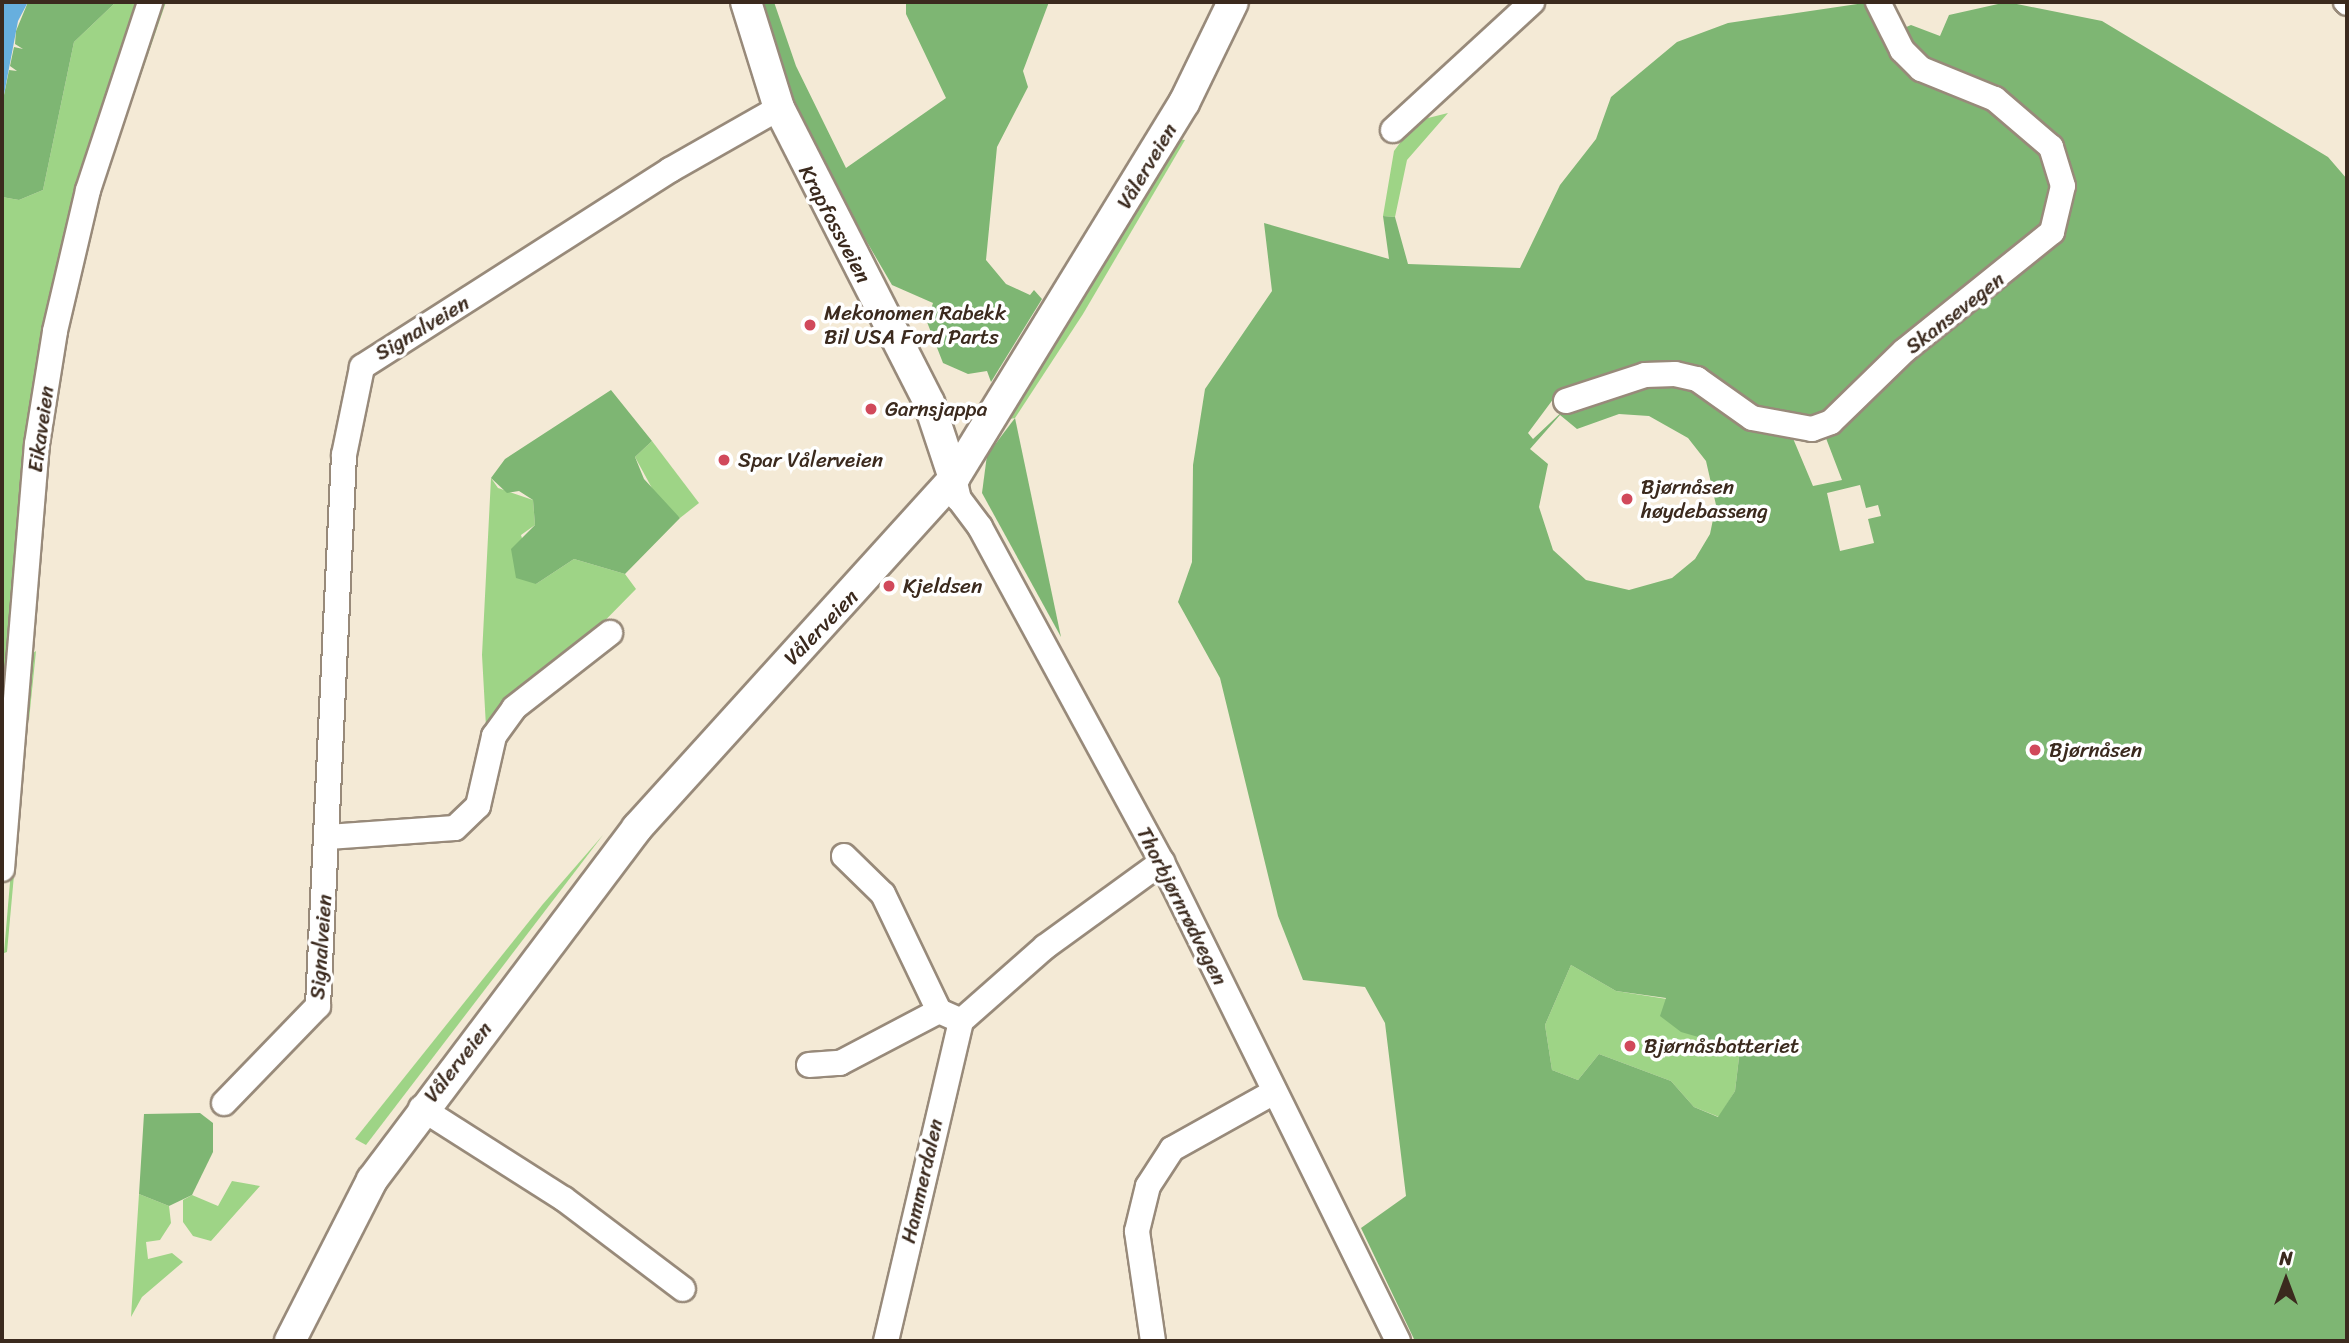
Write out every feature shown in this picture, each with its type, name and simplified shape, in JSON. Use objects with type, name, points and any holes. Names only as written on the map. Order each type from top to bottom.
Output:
[{"type":"street","name":"Eikaveien","points":[[2,869],[37,444],[55,331],[88,190],[150,2]]},
{"type":"street","name":"Krapfossveien","points":[[746,2],[779,108],[929,403],[954,478]]},
{"type":"street","name":"Vålerveien","points":[[290,1341],[372,1180],[421,1108],[637,828],[954,478],[1184,103],[1233,2]]},
{"type":"street","points":[[1393,130],[1532,2]]},
{"type":"street","name":"Skansevegen","points":[[1566,401],[1645,375],[1675,374],[1697,379],[1752,418],[1812,429],[1831,422],[1904,351],[2052,232],[2063,186],[2051,147],[1995,99],[1930,76],[1914,64],[1878,2]]},
{"type":"street","name":"Signalveien","points":[[224,1103],[318,1006],[344,455],[362,367],[779,108]]},
{"type":"street","name":"Thorbjørnrødvegen","points":[[954,478],[958,499],[986,538],[1162,862],[1398,1341]]},
{"type":"street","points":[[328,837],[455,828],[478,806],[494,736],[514,708],[610,633]]},
{"type":"street","points":[[844,856],[883,894],[950,1016]]},
{"type":"street","points":[[809,1065],[840,1063],[950,1016],[1162,862]]},
{"type":"street","name":"Hammerdalen","points":[[886,1341],[950,1016]]},
{"type":"street","points":[[1153,1341],[1137,1231],[1148,1186],[1172,1149],[1274,1092]]},
{"type":"street","name":"Vålerveien","points":[[421,1108],[564,1199],[683,1289]]},
{"type":"green space","points":[[28,2],[116,2],[74,42],[43,190],[19,200],[2,197],[2,105],[9,70],[17,71],[10,66],[14,47],[23,49],[15,44],[16,31]]},
{"type":"green space","points":[[116,2],[140,2],[86,158],[49,303],[2,757],[2,197],[19,200],[43,190],[74,42]]},
{"type":"green space","points":[[161,2],[166,2],[107,174],[99,170]]},
{"type":"green space","points":[[758,2],[774,2],[796,66],[846,168],[946,98],[906,14],[906,2],[1049,2],[1023,71],[1028,87],[997,147],[986,260],[1006,284],[1030,295],[1034,290],[1042,299],[991,382],[987,371],[968,374],[943,363],[927,322],[933,303],[892,285],[794,117]]},
{"type":"green space","points":[[1871,2],[1896,51],[1924,79],[1993,104],[2040,141],[2053,164],[2057,192],[2041,235],[1901,346],[1821,420],[1792,425],[1762,418],[1700,374],[1657,366],[1554,398],[1528,433],[1533,439],[1566,408],[1619,389],[1688,380],[1751,422],[1792,436],[1813,486],[1842,480],[1824,433],[1936,333],[2050,245],[2067,204],[2064,162],[2038,124],[1993,92],[1930,71],[1897,31],[1911,25],[1940,36],[1949,15],[2007,2],[2102,21],[2328,157],[2347,179],[2347,1341],[1422,1341],[1414,1339],[1361,1228],[1406,1196],[1385,1023],[1365,987],[1303,980],[1278,916],[1220,678],[1178,602],[1192,562],[1193,465],[1205,389],[1272,291],[1264,223],[1389,259],[1383,216],[1395,217],[1408,264],[1520,268],[1560,185],[1596,139],[1611,97],[1677,42],[1728,23]],"holes":[[[1619,414],[1649,416],[1688,438],[1706,461],[1716,505],[1710,534],[1695,559],[1672,578],[1629,590],[1586,580],[1553,550],[1539,507],[1548,464],[1530,449],[1560,415],[1577,429]],[[1860,485],[1866,508],[1878,505],[1881,516],[1868,519],[1874,543],[1840,551],[1827,493]],[[1571,965],[1616,991],[1666,998],[1660,1016],[1681,1032],[1740,1049],[1735,1091],[1718,1117],[1694,1107],[1671,1081],[1599,1054],[1578,1080],[1552,1070],[1545,1025]]]},
{"type":"green space","points":[[1448,113],[1407,160],[1395,217],[1383,216],[1394,151],[1416,121]]},
{"type":"green space","points":[[1177,139],[1185,140],[1083,314],[1015,418],[1005,420]]},
{"type":"green space","points":[[611,390],[652,441],[635,457],[644,479],[680,518],[625,574],[574,559],[536,584],[516,578],[511,549],[535,525],[533,500],[519,491],[507,493],[491,478],[505,459]]},
{"type":"green space","points":[[1015,418],[1061,637],[982,493],[987,455]]},
{"type":"green space","points":[[652,441],[699,503],[680,518],[659,501],[635,457]]},
{"type":"green space","points":[[491,478],[498,488],[533,500],[535,525],[521,535],[536,584],[574,559],[625,574],[636,589],[578,648],[498,709],[486,727],[482,655]]},
{"type":"green space","points":[[36,651],[29,720],[25,719],[30,655]]},
{"type":"green space","points":[[18,831],[7,952],[4,953],[14,835]]},
{"type":"green space","points":[[603,835],[366,1145],[355,1139],[543,904]]},
{"type":"green space","points":[[1571,965],[1616,991],[1667,999],[1740,1049],[1735,1091],[1719,1117],[1694,1107],[1671,1081],[1599,1054],[1578,1080],[1552,1070],[1545,1025]]},
{"type":"green space","points":[[200,1113],[213,1123],[213,1152],[192,1195],[169,1206],[139,1194],[144,1114]]},
{"type":"green space","points":[[232,1181],[260,1186],[211,1241],[193,1236],[183,1222],[183,1200],[192,1195],[218,1206]]},
{"type":"green space","points":[[139,1194],[169,1206],[171,1223],[160,1240],[146,1242],[148,1259],[172,1253],[183,1262],[142,1297],[131,1317]]},
{"type":"water","points":[[2,2],[28,2],[18,21],[2,105]]},
{"type":"place","name":"Mekonomen Rabekk Bil USA Ford Parts","points":[[810,325]]},
{"type":"place","name":"Garnsjappa","points":[[871,409]]},
{"type":"place","name":"Spar Vålerveien","points":[[724,460]]},
{"type":"place","name":"Bjørnåsen høydebasseng","points":[[1627,499]]},
{"type":"place","name":"Kjeldsen","points":[[889,586]]},
{"type":"place","name":"Bjørnåsen","points":[[2035,750]]},
{"type":"place","name":"Bjørnåsbatteriet","points":[[1630,1046]]}]
